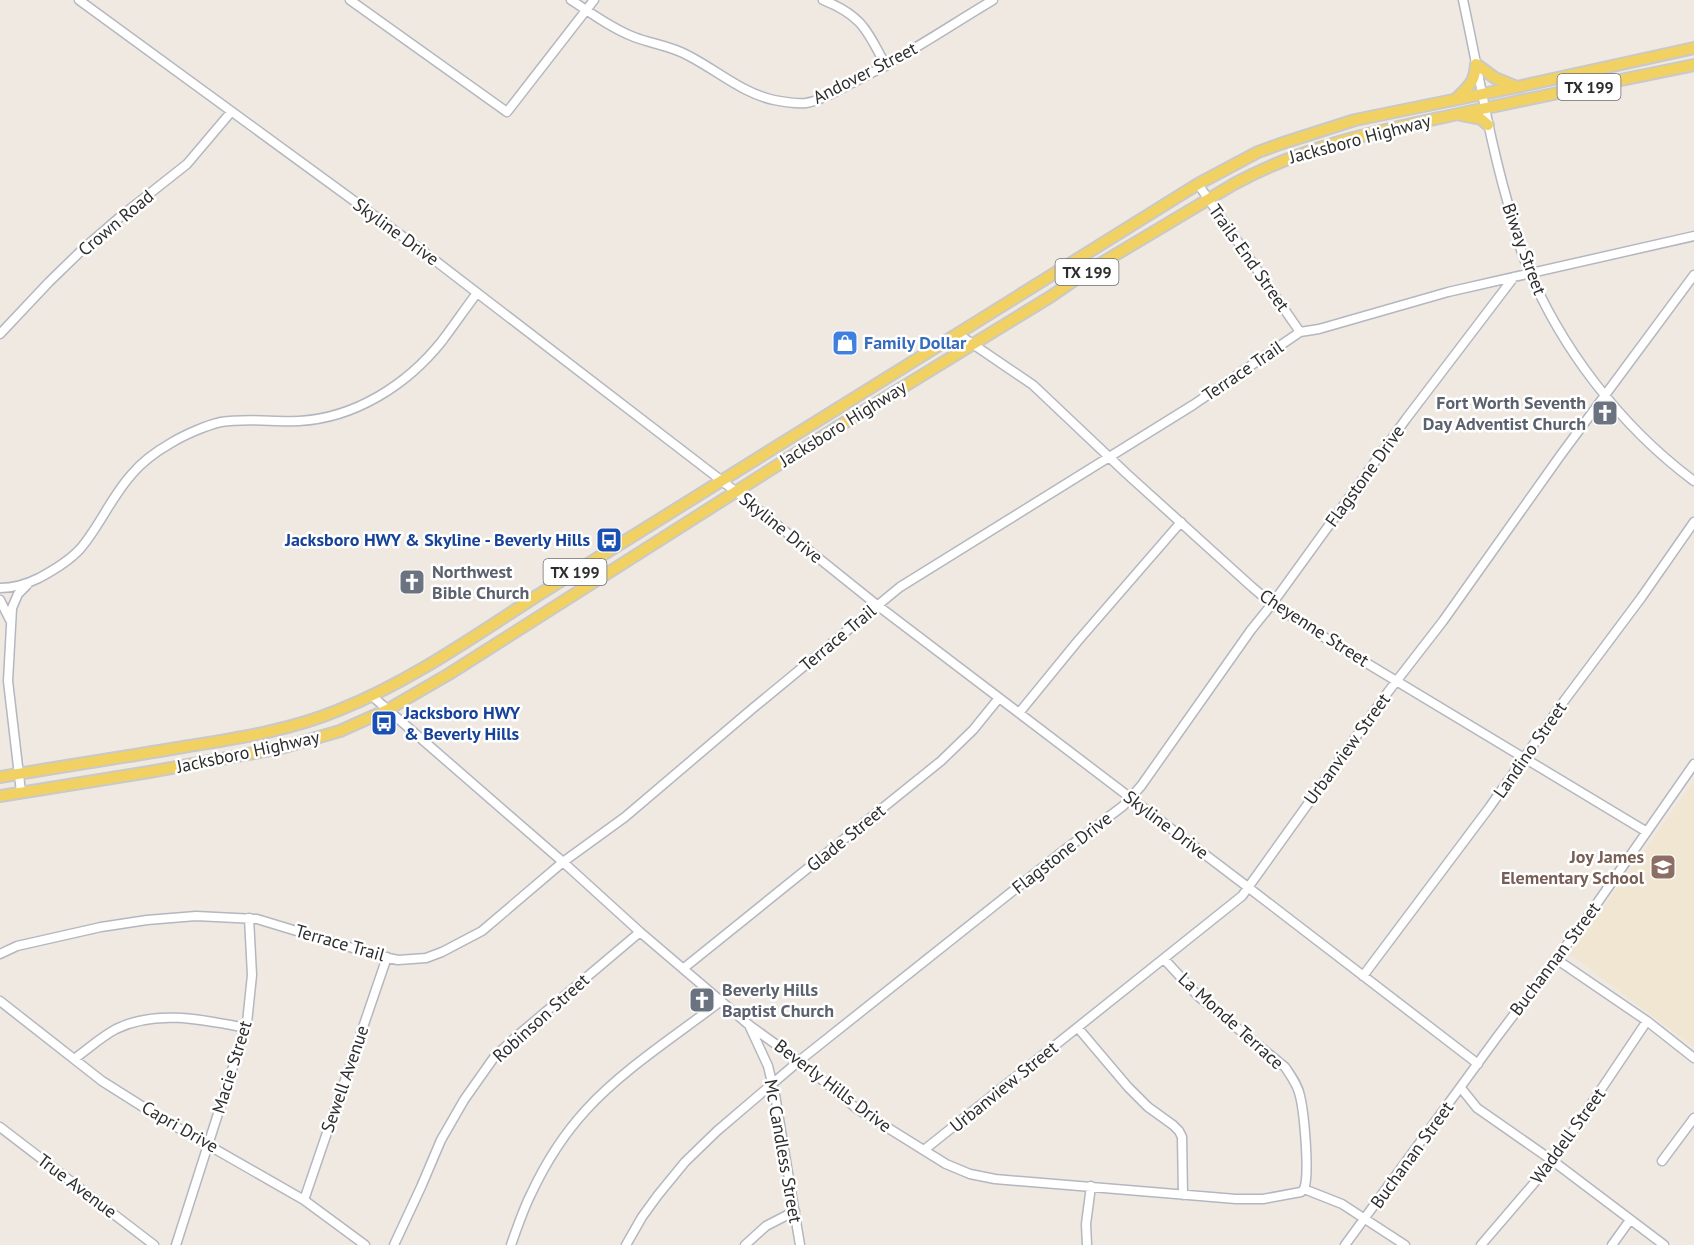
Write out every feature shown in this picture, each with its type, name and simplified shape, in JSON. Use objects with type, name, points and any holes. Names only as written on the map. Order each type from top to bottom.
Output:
[{"type":"main road","name":"Jacksboro Highway","points":[[0,777],[239,738],[305,722],[372,696],[441,657],[1198,183],[1258,152],[1355,120],[1694,48]]},
{"type":"main road","points":[[1623,63],[1626,79]]},
{"type":"main road","points":[[1476,64],[1494,78],[1517,87]]},
{"type":"main road","points":[[1455,100],[1472,82],[1476,64]]},
{"type":"main road","name":"Jacksboro Highway","points":[[0,796],[281,748],[340,731],[387,710],[423,690],[735,491],[1072,282],[1256,172],[1290,157],[1374,132],[1694,65]]},
{"type":"main road","points":[[1458,114],[1481,119],[1488,125]]},
{"type":"main road","points":[[1064,268],[1072,282]]},
{"type":"main road","points":[[543,592],[552,609]]},
{"type":"street","name":"Skyline Drive","points":[[79,0],[477,293],[722,480],[877,605],[1478,1064]]},
{"type":"street","points":[[350,0],[507,112],[594,0]]},
{"type":"street","name":"Andover Street","points":[[571,0],[630,35],[666,45],[688,55],[738,86],[756,94],[773,100],[804,103],[818,100],[886,66],[992,0]]},
{"type":"street","points":[[823,0],[855,17],[867,31],[886,66]]},
{"type":"street","name":"Biway Street","points":[[1463,0],[1503,188],[1530,273],[1550,314],[1579,361],[1605,395],[1658,452],[1694,482]]},
{"type":"street","name":"Crown Road","points":[[0,334],[83,249],[187,164],[231,111]]},
{"type":"street","name":"Trails End Street","points":[[1198,183],[1300,332]]},
{"type":"street","name":"Terrace Trail","points":[[0,954],[17,946],[101,927],[196,916],[256,919],[398,960],[426,958],[442,952],[482,930],[563,862],[625,817],[900,587],[1193,405],[1300,332],[1319,329],[1448,292],[1694,236]]},
{"type":"street","name":"Urbanview Street","points":[[924,1150],[1242,896],[1443,621],[1560,456],[1694,275]]},
{"type":"street","name":"Flagstone Drive","points":[[626,1245],[648,1209],[685,1162],[717,1131],[800,1060],[1131,798],[1406,419],[1514,277]]},
{"type":"street","points":[[0,588],[29,583],[55,570],[79,550],[132,473],[171,442],[221,423],[300,421],[322,418],[358,407],[389,390],[419,366],[441,342],[477,293]]},
{"type":"street","name":"Cheyenne Street","points":[[958,334],[1033,385],[1272,604],[1647,832]]},
{"type":"street","points":[[1019,713],[1181,522]]},
{"type":"street","name":"Landino Street","points":[[1363,976],[1489,808],[1694,522]]},
{"type":"street","points":[[21,792],[8,681],[10,620],[18,594],[29,583]]},
{"type":"street","points":[[0,600],[10,620]]},
{"type":"street","name":"Beverly Hills Drive","points":[[372,696],[749,1025],[800,1060],[856,1108],[946,1164],[970,1174],[995,1179],[1236,1199],[1263,1199],[1301,1192],[1304,1189]]},
{"type":"street","name":"Glade Street","points":[[684,968],[941,761],[966,737],[999,698]]},
{"type":"street","name":"Buchannan Street","points":[[1478,1064],[1584,922],[1694,764]]},
{"type":"street","name":"Macie Street","points":[[176,1245],[248,1023],[252,975],[249,918]]},
{"type":"street","name":"Robinson Street","points":[[394,1245],[441,1140],[464,1100],[495,1056],[640,932]]},
{"type":"street","name":"Sewell Avenue","points":[[304,1200],[387,957]]},
{"type":"street","name":"La Monde Terrace","points":[[1164,959],[1199,997],[1285,1067],[1295,1082],[1300,1096],[1306,1152],[1307,1176],[1304,1189]]},
{"type":"street","points":[[1556,959],[1647,1021],[1694,1058]]},
{"type":"street","name":"Capri Drive","points":[[0,1001],[102,1080],[159,1117],[304,1200],[365,1245]]},
{"type":"street","points":[[511,1245],[531,1194],[555,1151],[584,1113],[627,1072],[721,1001]]},
{"type":"street","points":[[74,1059],[104,1035],[119,1027],[148,1019],[190,1019],[246,1028]]},
{"type":"street","name":"Waddell Street","points":[[1481,1245],[1553,1161],[1647,1021]]},
{"type":"street","name":"Mc Candless Street","points":[[749,1025],[768,1066],[772,1083],[800,1245]]},
{"type":"street","points":[[1078,1028],[1128,1087],[1148,1107],[1179,1131],[1182,1137],[1184,1195]]},
{"type":"street","name":"Buchanan Street","points":[[1345,1245],[1478,1064]]},
{"type":"street","points":[[1461,1088],[1477,1108],[1553,1161],[1664,1245]]},
{"type":"street","points":[[1662,1161],[1694,1118]]},
{"type":"street","name":"True Avenue","points":[[0,1127],[154,1245]]},
{"type":"street","points":[[1087,1245],[1086,1224],[1091,1186]]},
{"type":"street","points":[[1304,1189],[1342,1204],[1406,1245]]},
{"type":"street","points":[[745,1245],[766,1226],[795,1211]]},
{"type":"street","points":[[1612,1245],[1630,1220]]},
{"type":"shaded area","name":"Joy James Elementary School","points":[[1694,781],[1694,1047],[1570,954]]},
{"type":"place","name":"Family Dollar","points":[[845,343]]},
{"type":"place","name":"Fort Worth Seventh Day Adventist Church","points":[[1605,413]]},
{"type":"place","name":"Jacksboro HWY & Skyline - Beverly Hills","points":[[609,540]]},
{"type":"place","name":"Northwest Bible Church","points":[[412,582]]},
{"type":"place","name":"Jacksboro HWY & Beverly Hills","points":[[384,723]]},
{"type":"place","name":"Joy James Elementary School","points":[[1663,867]]},
{"type":"place","name":"Beverly Hills Baptist Church","points":[[702,1000]]}]
